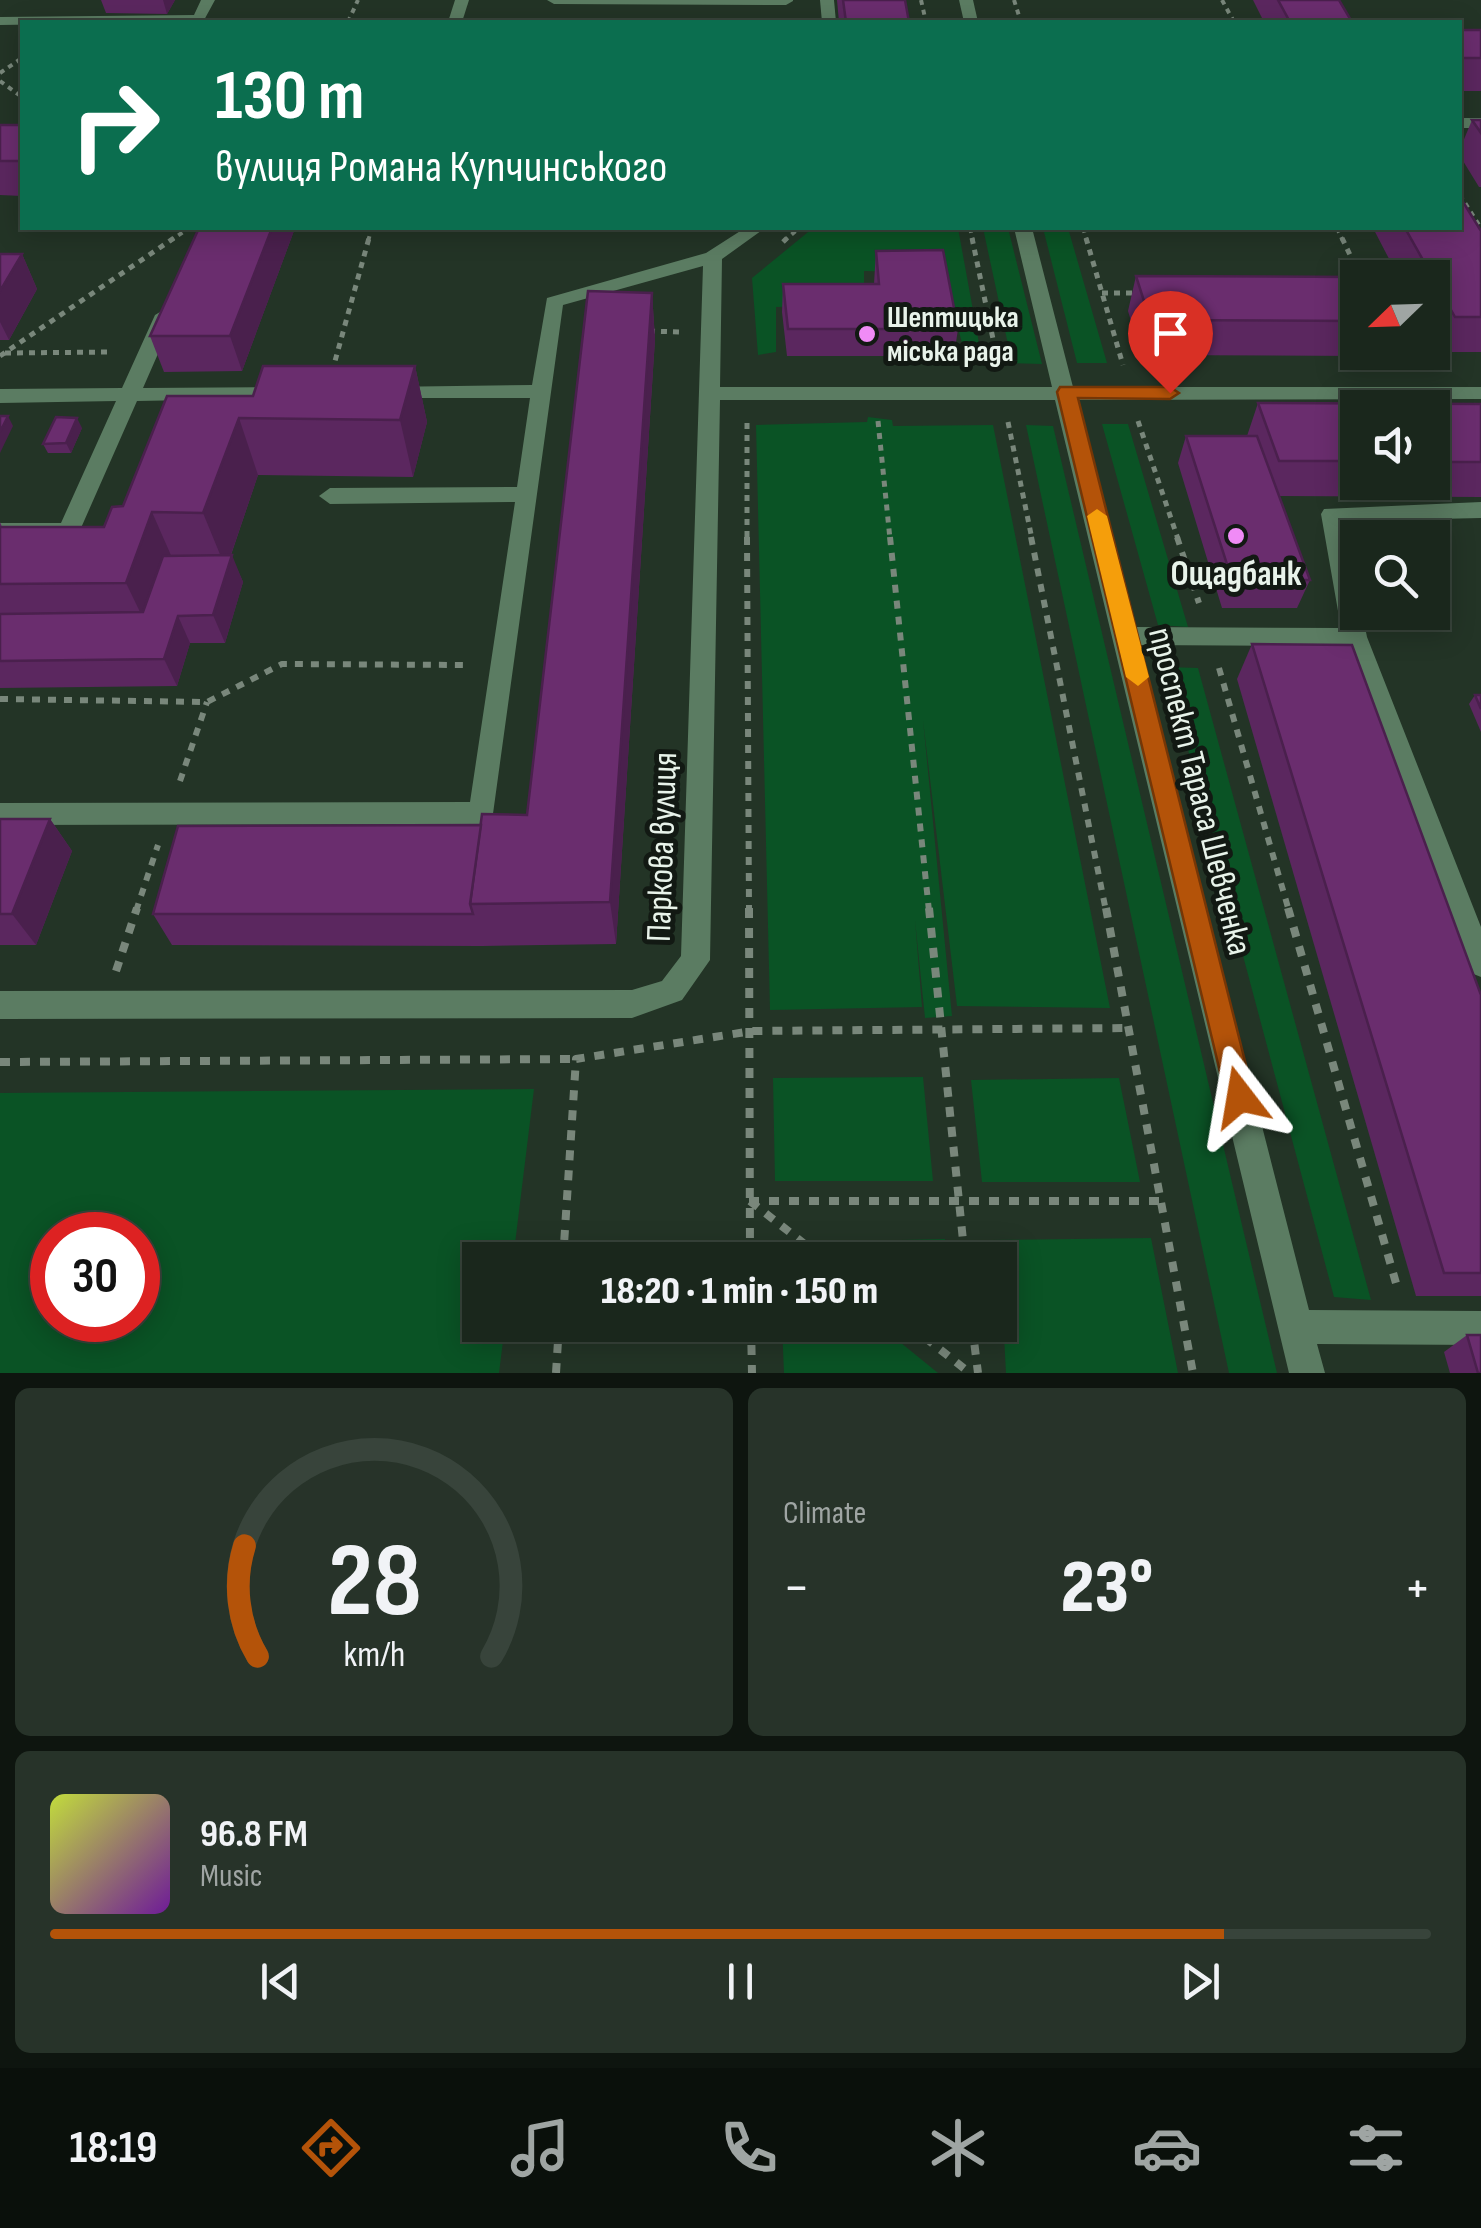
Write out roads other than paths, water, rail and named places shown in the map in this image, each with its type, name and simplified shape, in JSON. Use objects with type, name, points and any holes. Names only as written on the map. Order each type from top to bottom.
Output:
[{"type":"street","points":[[66,20],[78,0]]},
{"type":"street","points":[[0,20],[199,19],[208,0]]},
{"type":"street","points":[[554,0],[786,1]]},
{"type":"street","points":[[0,814],[482,813],[505,666],[538,391],[554,302],[713,257],[753,230]]},
{"type":"street","name":"проспект Тараса Шевченка","points":[[1024,230],[1128,636],[1307,1373]]},
{"type":"street","name":"Паркова вулиця","points":[[0,1005],[632,1004],[672,991],[695,960],[713,257]]},
{"type":"street","points":[[0,531],[69,532],[172,299]]},
{"type":"street","points":[[365,392],[538,391]]},
{"type":"street","points":[[0,396],[327,392]]},
{"type":"street","points":[[712,394],[1481,393]]},
{"type":"street","points":[[330,496],[526,494]]},
{"type":"street","points":[[1481,510],[1332,514],[1355,637],[1481,964]]},
{"type":"street","points":[[1128,636],[1355,637]]},
{"type":"street","points":[[1296,1328],[1481,1328]]},
{"type":"place","name":"Шептицька міська рада","points":[[867,334]]},
{"type":"place","name":"Ощадбанк","points":[[1236,536]]}]
